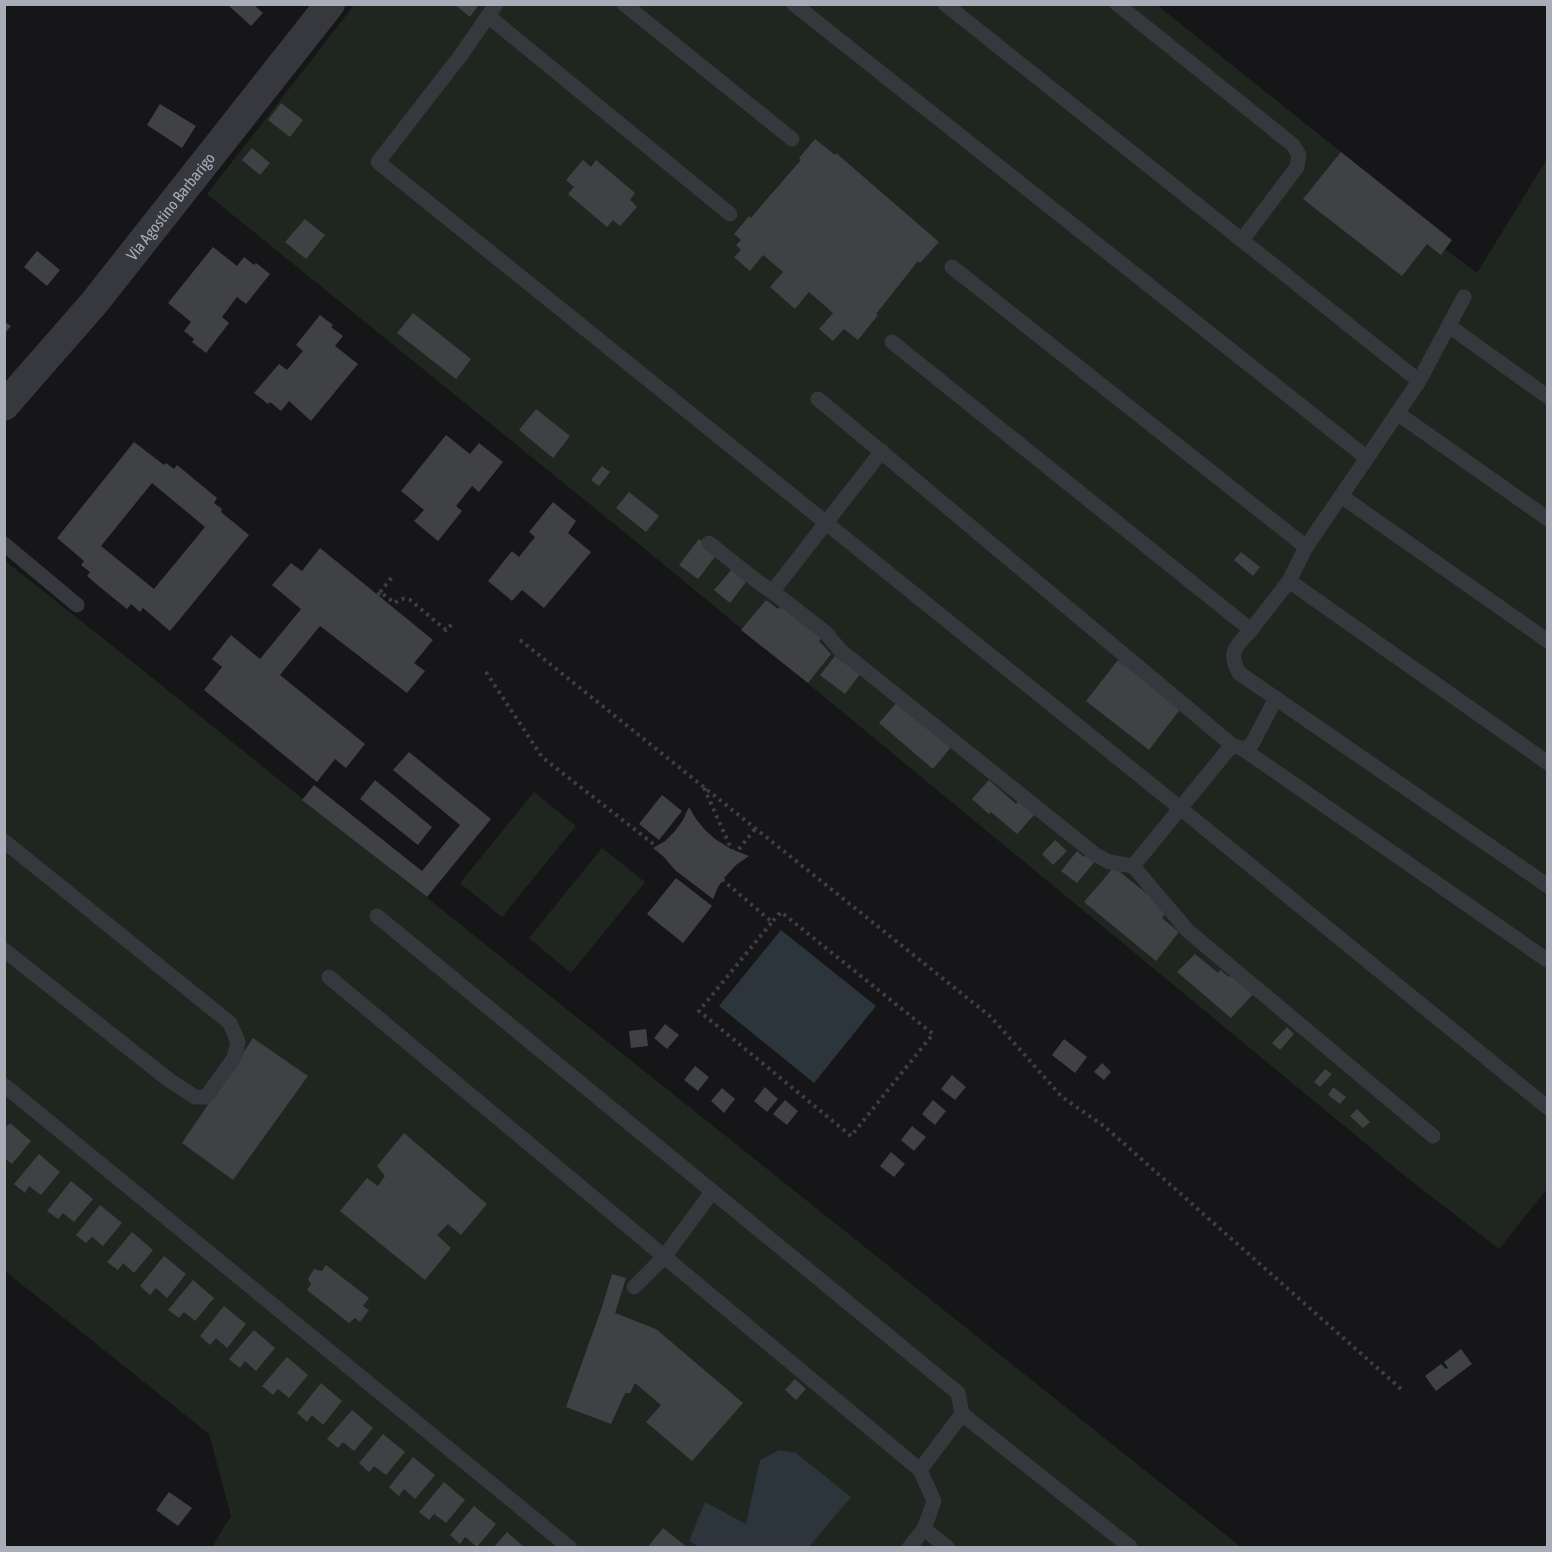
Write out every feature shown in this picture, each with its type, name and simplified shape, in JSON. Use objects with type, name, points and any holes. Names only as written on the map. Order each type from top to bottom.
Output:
[{"type":"street","name":"Via Agostino Barbarigo","points":[[4,406],[94,303],[330,4]]},
{"type":"lane","points":[[624,4],[792,139]]},
{"type":"lane","points":[[794,4],[1367,458]]},
{"type":"lane","points":[[945,4],[1419,381]]},
{"type":"lane","points":[[1118,4],[1293,145],[1299,155],[1297,167],[1242,240]]},
{"type":"lane","points":[[730,214],[492,10],[461,55],[378,162],[1180,807],[1548,1108]]},
{"type":"lane","points":[[952,267],[1306,547]]},
{"type":"lane","points":[[1464,297],[1419,381],[1306,547],[1289,581],[1235,648],[1232,661],[1239,673],[1548,886]]},
{"type":"lane","points":[[1449,326],[1548,397]]},
{"type":"lane","points":[[892,342],[1251,630]]},
{"type":"lane","points":[[818,399],[1237,747],[1547,960]]},
{"type":"lane","points":[[1397,413],[1548,519]]},
{"type":"lane","points":[[772,592],[882,451]]},
{"type":"lane","points":[[1341,496],[1548,641]]},
{"type":"lane","points":[[709,543],[826,633],[840,650],[1096,855],[1109,862],[1133,866],[1188,931],[1433,1136]]},
{"type":"lane","points":[[4,544],[77,605]]},
{"type":"lane","points":[[1289,581],[1548,763]]},
{"type":"lane","points":[[1133,866],[1180,807],[1237,747],[1252,744],[1276,699]]},
{"type":"lane","points":[[4,842],[230,1023],[238,1042],[234,1058],[206,1097],[195,1097],[169,1080],[4,950]]},
{"type":"lane","points":[[376,916],[958,1393],[962,1413],[1130,1547]]},
{"type":"lane","points":[[329,977],[920,1470],[934,1501],[924,1529],[909,1548]]},
{"type":"lane","points":[[4,1085],[570,1548]]},
{"type":"lane","points":[[634,1287],[664,1257],[712,1192]]},
{"type":"lane","points":[[920,1470],[962,1413]]},
{"type":"lane","points":[[924,1529],[948,1548]]},
{"type":"path","points":[[393,576],[379,594],[395,603],[404,598],[410,600],[447,630],[452,624]]},
{"type":"path","points":[[520,640],[991,1017],[1062,1097],[1104,1125],[1401,1389]]},
{"type":"path","points":[[486,672],[542,757],[661,850],[672,838],[772,922]]},
{"type":"path","points":[[704,788],[734,855]]},
{"type":"path","points":[[718,876],[755,829]]},
{"type":"path","points":[[781,912],[933,1034],[851,1136],[699,1011],[772,922],[781,912]]},
{"type":"shaded area","points":[[355,4],[1157,5],[1341,152],[1445,249],[1477,273],[1547,159],[1547,1189],[1499,1249],[1405,1176],[634,540],[207,194]]},
{"type":"shaded area","points":[[4,560],[1241,1547],[212,1547],[231,1516],[209,1434],[5,1271]]},
{"type":"shaded area","points":[[534,792],[576,826],[502,917],[460,883]]},
{"type":"shaded area","points":[[602,848],[645,882],[571,973],[529,938]]},
{"type":"shaded area","points":[[781,930],[876,1006],[814,1083],[719,1006]]},
{"type":"shaded area","points":[[779,1450],[796,1453],[851,1497],[809,1547],[699,1547],[689,1541],[705,1502],[746,1524],[760,1460]]},
{"type":"building","points":[[227,4],[253,4],[263,13],[251,26]]},
{"type":"building","points":[[454,4],[479,4],[470,17]]},
{"type":"building","points":[[281,103],[303,120],[290,137],[268,120]]},
{"type":"building","points":[[160,104],[196,126],[182,148],[147,125]]},
{"type":"building","points":[[815,139],[835,155],[836,153],[939,242],[920,263],[918,261],[858,340],[844,329],[833,341],[819,329],[833,313],[809,292],[795,309],[770,287],[783,272],[763,255],[750,271],[734,257],[741,250],[736,245],[741,240],[734,234],[749,216],[751,218],[801,160],[799,158]]},
{"type":"building","points":[[252,148],[270,163],[260,175],[242,160]]},
{"type":"building","points":[[1341,152],[1452,240],[1441,255],[1427,244],[1402,276],[1303,199]]},
{"type":"building","points":[[583,160],[591,167],[596,160],[635,193],[630,200],[637,207],[620,226],[613,220],[607,227],[568,194],[574,187],[566,180]]},
{"type":"building","points":[[305,219],[325,235],[306,259],[285,242]]},
{"type":"building","points":[[213,247],[237,266],[244,257],[270,274],[246,304],[237,297],[222,317],[229,323],[206,353],[192,342],[194,339],[184,331],[191,322],[168,303]]},
{"type":"building","points":[[37,251],[60,270],[47,286],[24,267]]},
{"type":"building","points":[[413,313],[471,359],[456,379],[397,333]]},
{"type":"building","points":[[320,315],[343,336],[335,346],[358,364],[311,421],[289,401],[281,411],[254,393],[279,364],[287,370],[303,351],[296,345]]},
{"type":"building","points":[[4,321],[11,326],[4,334]]},
{"type":"building","points":[[536,409],[570,436],[553,458],[519,430]]},
{"type":"building","points":[[446,435],[470,454],[479,443],[503,462],[479,492],[472,486],[456,506],[462,511],[438,541],[414,521],[424,510],[401,491]]},
{"type":"building","points":[[134,442],[164,465],[166,463],[174,469],[177,465],[217,498],[214,503],[222,509],[221,512],[249,535],[170,631],[143,608],[140,612],[131,604],[127,609],[95,583],[87,576],[90,572],[81,565],[84,561],[57,538]],"holes":[[[152,483],[205,527],[154,589],[101,546]]]},
{"type":"building","points":[[602,466],[610,472],[599,486],[591,480]]},
{"type":"building","points":[[629,492],[659,516],[646,532],[616,508]]},
{"type":"building","points":[[553,502],[576,521],[568,533],[591,552],[544,608],[522,590],[512,601],[488,581],[512,551],[519,557],[535,537],[529,532]]},
{"type":"building","points":[[699,539],[718,553],[698,579],[679,565]]},
{"type":"building","points":[[320,548],[433,640],[414,663],[425,671],[407,693],[320,626],[280,675],[365,744],[346,768],[335,759],[317,782],[204,690],[222,667],[212,659],[231,635],[260,659],[301,609],[272,585],[291,563],[302,571]]},
{"type":"building","points":[[1241,552],[1260,567],[1253,576],[1234,560]]},
{"type":"building","points":[[732,569],[746,582],[730,603],[714,590]]},
{"type":"building","points":[[766,600],[778,609],[784,602],[825,634],[819,641],[831,654],[808,683],[741,630]]},
{"type":"building","points":[[835,656],[860,674],[845,694],[820,675]]},
{"type":"building","points":[[1118,660],[1181,708],[1149,750],[1086,701]]},
{"type":"building","points":[[898,701],[952,746],[933,769],[879,723]]},
{"type":"building","points":[[409,752],[491,819],[427,897],[302,800],[314,785],[422,871],[460,825],[393,770]]},
{"type":"building","points":[[375,780],[432,827],[418,845],[360,799]]},
{"type":"building","points":[[989,780],[1016,804],[1019,800],[1035,814],[1017,834],[972,799]]},
{"type":"building","points":[[662,795],[682,811],[659,840],[639,824]]},
{"type":"building","points":[[689,807],[696,819],[715,839],[749,856],[725,877],[713,899],[675,870],[653,848],[675,831]]},
{"type":"building","points":[[1055,840],[1067,851],[1053,865],[1042,854]]},
{"type":"building","points":[[1077,851],[1084,857],[1087,853],[1096,860],[1077,883],[1061,871]]},
{"type":"building","points":[[1114,867],[1168,911],[1162,918],[1179,932],[1156,961],[1084,902]]},
{"type":"building","points":[[676,878],[712,906],[683,943],[647,914]]},
{"type":"building","points":[[1195,954],[1218,973],[1220,970],[1229,977],[1232,973],[1255,992],[1231,1018],[1177,972]]},
{"type":"building","points":[[665,1024],[679,1035],[667,1049],[654,1038]]},
{"type":"building","points":[[1287,1027],[1294,1034],[1280,1050],[1272,1043]]},
{"type":"building","points":[[646,1029],[648,1046],[631,1048],[629,1031]]},
{"type":"building","points":[[253,1038],[308,1076],[233,1180],[182,1143]]},
{"type":"building","points":[[1064,1039],[1087,1057],[1075,1073],[1052,1055]]},
{"type":"building","points":[[1102,1063],[1111,1072],[1104,1080],[1094,1072]]},
{"type":"building","points":[[695,1066],[709,1077],[698,1091],[684,1080]]},
{"type":"building","points":[[1325,1069],[1332,1074],[1320,1087],[1314,1082]]},
{"type":"building","points":[[952,1075],[966,1087],[955,1100],[941,1089]]},
{"type":"building","points":[[765,1087],[778,1099],[767,1112],[754,1101]]},
{"type":"building","points":[[1333,1087],[1346,1097],[1340,1104],[1328,1095]]},
{"type":"building","points":[[722,1088],[735,1099],[724,1113],[711,1101]]},
{"type":"building","points":[[785,1100],[798,1111],[787,1125],[773,1114]]},
{"type":"building","points":[[933,1100],[946,1111],[935,1125],[922,1114]]},
{"type":"building","points":[[1357,1109],[1370,1122],[1363,1128],[1350,1116]]},
{"type":"building","points":[[10,1123],[31,1141],[12,1164],[4,1158],[4,1129]]},
{"type":"building","points":[[912,1126],[926,1137],[914,1151],[901,1140]]},
{"type":"building","points":[[404,1133],[487,1204],[461,1235],[448,1224],[437,1235],[451,1248],[425,1280],[340,1211],[367,1178],[378,1186],[385,1176],[377,1166]]},
{"type":"building","points":[[891,1152],[905,1164],[894,1177],[880,1166]]},
{"type":"building","points":[[39,1154],[60,1172],[41,1195],[29,1186],[25,1193],[14,1184]]},
{"type":"building","points":[[71,1181],[93,1199],[74,1222],[63,1213],[58,1219],[47,1211]]},
{"type":"building","points":[[100,1205],[122,1223],[103,1246],[92,1237],[86,1243],[76,1235]]},
{"type":"building","points":[[132,1232],[153,1250],[134,1273],[123,1263],[118,1270],[107,1262]]},
{"type":"building","points":[[164,1256],[186,1274],[167,1298],[156,1288],[150,1295],[140,1286]]},
{"type":"building","points":[[326,1265],[369,1298],[363,1306],[369,1310],[360,1322],[355,1318],[349,1323],[307,1290],[311,1284],[308,1279],[314,1269],[322,1271]]},
{"type":"building","points":[[612,1274],[626,1278],[615,1313],[656,1329],[743,1403],[692,1461],[646,1422],[661,1405],[635,1383],[630,1393],[625,1393],[611,1424],[566,1407]]},
{"type":"building","points":[[193,1280],[214,1298],[195,1321],[184,1312],[179,1318],[168,1310]]},
{"type":"building","points":[[224,1306],[246,1324],[227,1348],[216,1338],[210,1345],[200,1336]]},
{"type":"building","points":[[254,1330],[275,1348],[256,1371],[245,1361],[240,1368],[229,1359]]},
{"type":"building","points":[[1461,1349],[1472,1364],[1436,1391],[1425,1376],[1441,1364],[1446,1369],[1448,1368],[1444,1362]]},
{"type":"building","points":[[287,1357],[308,1375],[289,1398],[278,1389],[273,1395],[262,1386]]},
{"type":"building","points":[[795,1379],[806,1389],[796,1400],[785,1390]]},
{"type":"building","points":[[321,1383],[342,1401],[323,1425],[312,1415],[307,1422],[297,1413]]},
{"type":"building","points":[[352,1410],[373,1428],[354,1451],[343,1442],[338,1448],[327,1439]]},
{"type":"building","points":[[383,1434],[405,1452],[386,1475],[374,1466],[369,1472],[359,1463]]},
{"type":"building","points":[[413,1457],[435,1475],[415,1499],[404,1489],[399,1496],[389,1487]]},
{"type":"building","points":[[444,1482],[465,1500],[446,1523],[434,1514],[429,1520],[419,1512]]},
{"type":"building","points":[[169,1492],[192,1508],[178,1526],[156,1510]]},
{"type":"building","points":[[474,1506],[496,1524],[477,1547],[465,1537],[460,1544],[450,1535]]},
{"type":"building","points":[[663,1528],[688,1548],[647,1548]]},
{"type":"building","points":[[507,1532],[525,1548],[493,1548]]}]
